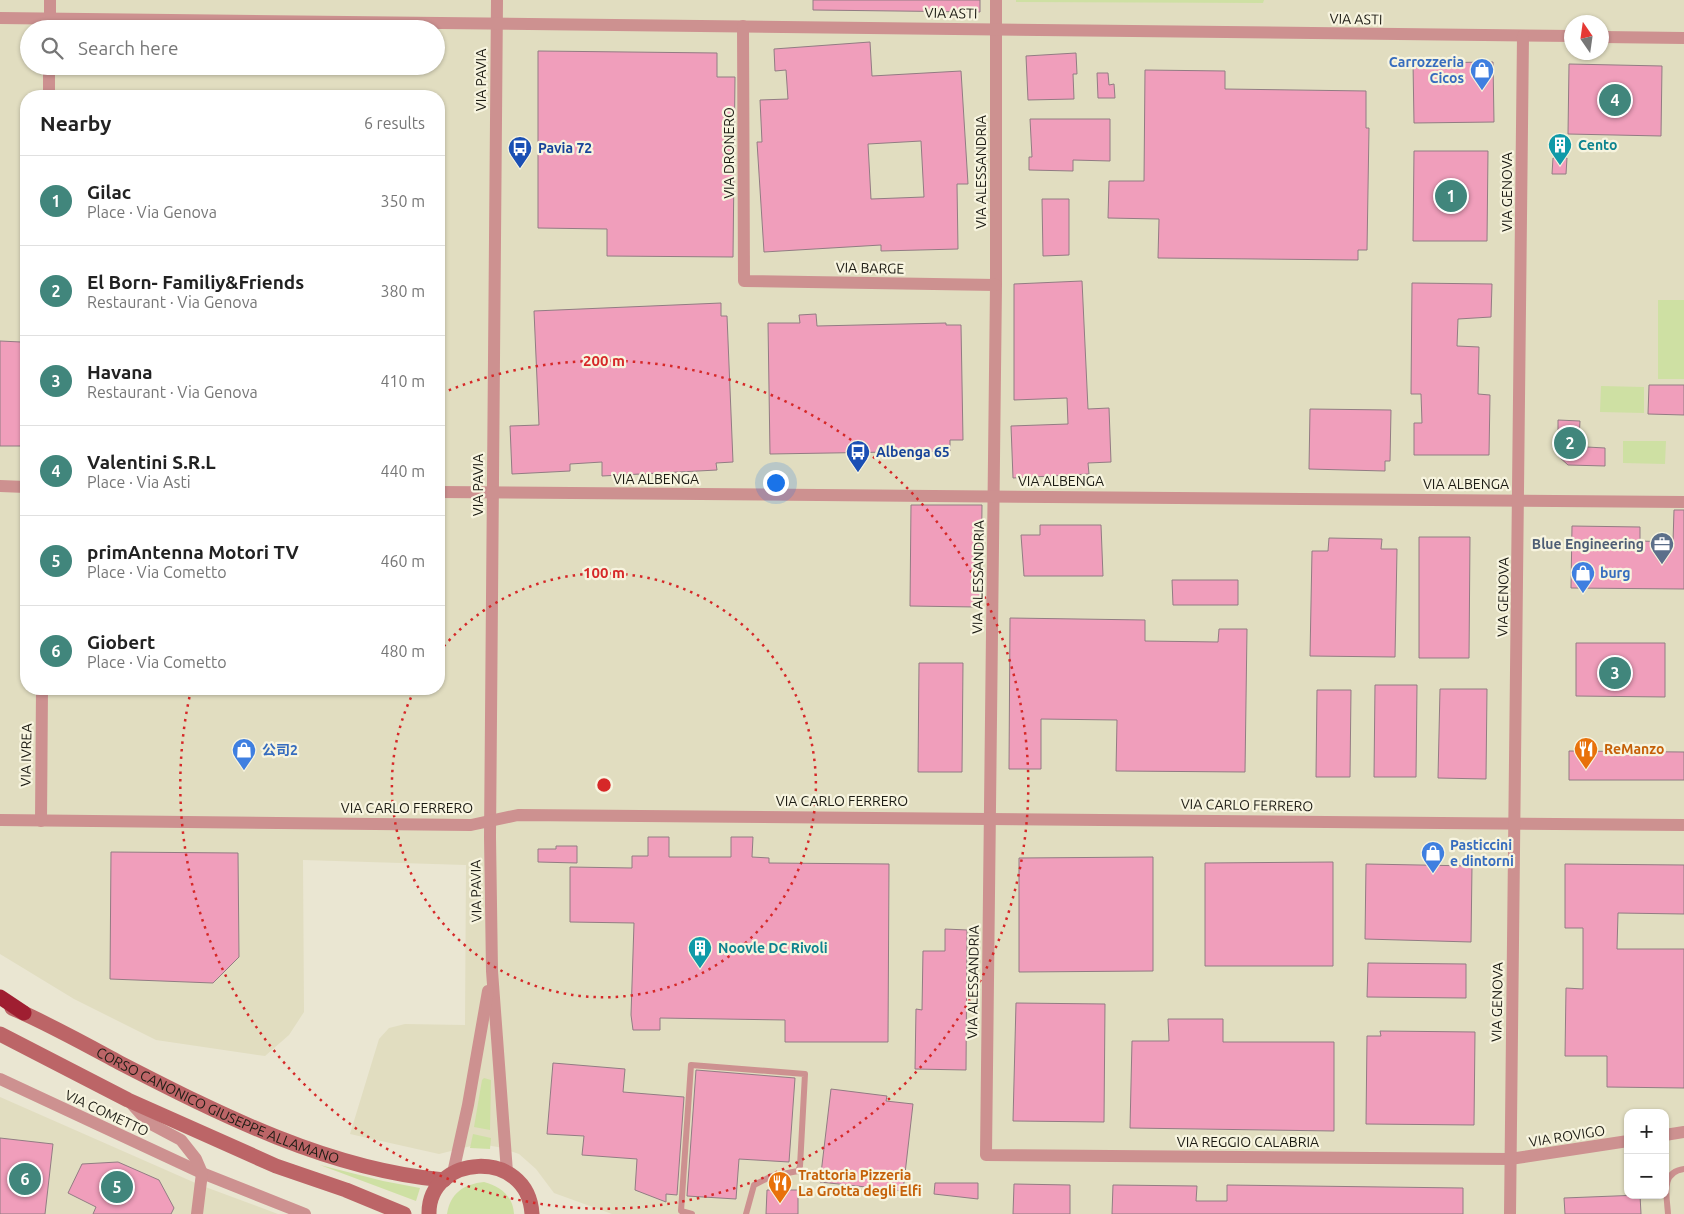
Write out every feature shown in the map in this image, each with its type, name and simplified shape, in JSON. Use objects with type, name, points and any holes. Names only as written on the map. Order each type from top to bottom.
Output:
[{"type":"highway","points":[[0,997],[24,1013]]},
{"type":"main road","name":"CORSO CANONICO GIUSEPPE ALLAMANO","points":[[0,1003],[24,1013],[183,1095],[282,1138],[350,1163],[408,1177],[449,1176]]},
{"type":"main road","name":"CORSO CANONICO GIUSEPPE ALLAMANO","points":[[0,1034],[128,1100],[276,1166],[346,1190],[404,1214]]},
{"type":"main road","points":[[429,1214],[434,1194],[449,1176],[466,1167],[480,1165],[494,1167],[507,1172],[518,1181],[526,1192],[535,1211]]},
{"type":"street","points":[[50,0],[50,20]]},
{"type":"street","name":"VIA PAVIA","points":[[497,0],[491,820],[492,971],[507,1172]]},
{"type":"street","name":"VIA ALESSANDRIA","points":[[986,1155],[996,285],[996,0]]},
{"type":"street","name":"VIA ASTI","points":[[0,18],[20,20]]},
{"type":"street","name":"VIA ASTI","points":[[445,24],[996,28],[1564,36]]},
{"type":"street","name":"VIA DRONERO","points":[[743,26],[744,281]]},
{"type":"street","name":"VIA GENOVA","points":[[1510,1159],[1523,36]]},
{"type":"street","points":[[1609,37],[1684,38]]},
{"type":"street","points":[[49,75],[49,90]]},
{"type":"street","name":"VIA BARGE","points":[[744,281],[996,285]]},
{"type":"street","points":[[0,486],[20,487]]},
{"type":"street","name":"VIA ALBENGA","points":[[445,492],[1684,502]]},
{"type":"street","name":"VIA IVREA","points":[[41,821],[42,695]]},
{"type":"street","name":"VIA CARLO FERRERO","points":[[0,820],[471,825],[518,815],[991,817],[1684,825]]},
{"type":"street","name":"VIA PAVIA","points":[[449,1176],[468,1105],[492,971]]},
{"type":"street","name":"VIA COMETTO","points":[[0,1079],[202,1173],[305,1214]]},
{"type":"street","name":"VIA COMETTO","points":[[128,1100],[149,1123],[187,1145],[202,1173]]},
{"type":"street","points":[[1669,1134],[1684,1132]]},
{"type":"street","name":"VIA ROVIGO","points":[[1510,1159],[1624,1142]]},
{"type":"street","name":"VIA REGGIO CALABRIA","points":[[986,1155],[1510,1159]]},
{"type":"street","points":[[1510,1159],[1510,1214]]},
{"type":"street","points":[[196,1214],[202,1173]]},
{"type":"lane","points":[[692,1214],[680,1211],[691,1066],[805,1074],[800,1166],[798,1171],[772,1176],[754,1185],[746,1214]]},
{"type":"lane","points":[[1668,1214],[1666,1181],[1671,1174],[1684,1169]]},
{"type":"shaded area","points":[[0,0],[1684,0],[1684,1214],[612,1214],[554,1193],[536,1169],[519,1154],[498,1147],[479,1144],[439,1154],[350,1134],[379,1039],[389,1028],[405,1024],[465,1025],[466,865],[303,860],[304,1012],[289,1035],[265,1056],[156,1040],[74,999],[0,954]]},
{"type":"shaded area","points":[[0,1097],[200,1185],[278,1214],[0,1214]]},
{"type":"green space","points":[[1016,0],[1264,0],[1263,3],[1016,2]]},
{"type":"green space","points":[[1658,300],[1684,300],[1684,379],[1658,379]]},
{"type":"green space","points":[[1601,386],[1644,387],[1644,413],[1600,412]]},
{"type":"green space","points":[[1623,441],[1666,441],[1665,464],[1623,463]]},
{"type":"green space","points":[[484,1078],[491,1080],[490,1130],[474,1127],[482,1080]]},
{"type":"green space","points":[[473,1134],[491,1138],[490,1149],[470,1148]]},
{"type":"green space","points":[[320,1165],[383,1181],[420,1188],[416,1201]]},
{"type":"green space","points":[[484,1182],[495,1186],[505,1193],[511,1202],[514,1214],[447,1214],[451,1200],[459,1191],[464,1187]]},
{"type":"building","points":[[813,0],[980,0],[980,12],[813,10]]},
{"type":"building","points":[[870,42],[872,76],[961,71],[968,184],[957,184],[958,249],[881,251],[881,245],[764,252],[757,142],[762,142],[760,100],[788,99],[786,70],[775,71],[774,49]],"holes":[[[921,141],[924,197],[871,199],[868,144]]]},
{"type":"building","points":[[538,51],[717,53],[717,77],[735,77],[733,257],[607,256],[607,229],[538,228]]},
{"type":"building","points":[[1076,53],[1077,74],[1073,74],[1074,99],[1028,100],[1026,56]]},
{"type":"building","points":[[1493,62],[1494,122],[1414,123],[1413,63]]},
{"type":"building","points":[[1569,64],[1662,66],[1661,136],[1568,134]]},
{"type":"building","points":[[1145,70],[1225,71],[1225,89],[1366,91],[1366,128],[1369,128],[1367,250],[1358,250],[1358,260],[1158,258],[1159,219],[1108,218],[1109,181],[1144,181]]},
{"type":"building","points":[[1097,73],[1108,73],[1109,85],[1114,84],[1115,98],[1098,98]]},
{"type":"building","points":[[1030,119],[1110,119],[1110,161],[1073,160],[1073,171],[1029,170],[1029,157],[1032,157]]},
{"type":"building","points":[[1414,151],[1488,151],[1487,241],[1413,241]]},
{"type":"building","name":"Cento","points":[[1553,158],[1567,158],[1566,174],[1552,174]]},
{"type":"building","points":[[1042,199],[1069,199],[1069,255],[1043,256]]},
{"type":"building","points":[[1082,281],[1088,409],[1109,408],[1111,462],[1088,463],[1089,474],[1013,478],[1011,426],[1068,424],[1067,398],[1014,400],[1014,284]]},
{"type":"building","points":[[1412,283],[1492,284],[1491,317],[1458,319],[1457,346],[1479,347],[1478,394],[1490,395],[1489,455],[1414,455],[1414,423],[1422,423],[1421,394],[1411,394]]},
{"type":"building","points":[[721,303],[721,316],[727,316],[733,462],[716,463],[717,470],[602,476],[602,462],[570,464],[570,471],[512,474],[510,426],[539,425],[534,311]]},
{"type":"building","points":[[816,314],[817,326],[946,323],[946,325],[961,325],[963,440],[950,440],[950,451],[770,454],[768,323],[800,323],[799,315]]},
{"type":"building","points":[[0,341],[20,342],[20,446],[0,446]]},
{"type":"building","points":[[1649,385],[1684,385],[1684,415],[1648,414]]},
{"type":"building","points":[[1310,409],[1391,410],[1390,461],[1385,461],[1385,471],[1309,469]]},
{"type":"building","points":[[1558,420],[1580,421],[1579,439],[1587,447],[1605,448],[1605,466],[1568,465],[1558,456]]},
{"type":"building","points":[[911,505],[982,505],[981,598],[976,598],[976,607],[910,606]]},
{"type":"building","points":[[1674,510],[1684,510],[1684,589],[1571,588],[1572,526],[1640,527],[1640,541],[1673,542]]},
{"type":"building","points":[[1040,525],[1101,525],[1103,576],[1024,576],[1021,535],[1040,535]]},
{"type":"building","points":[[1419,537],[1470,537],[1469,658],[1419,658]]},
{"type":"building","points":[[1329,538],[1382,539],[1381,549],[1397,549],[1395,657],[1310,656],[1312,551],[1328,551]]},
{"type":"building","points":[[1172,580],[1238,580],[1238,605],[1173,605]]},
{"type":"building","points":[[1010,618],[1145,620],[1145,641],[1218,642],[1219,629],[1247,629],[1245,772],[1116,771],[1117,720],[1041,719],[1041,769],[1009,769]]},
{"type":"building","points":[[1576,643],[1665,643],[1665,697],[1576,696]]},
{"type":"building","points":[[919,663],[963,663],[962,772],[918,772]]},
{"type":"building","points":[[1375,685],[1417,685],[1416,777],[1374,777]]},
{"type":"building","points":[[1440,689],[1487,689],[1486,779],[1438,778]]},
{"type":"building","points":[[1317,690],[1351,690],[1350,777],[1316,777]]},
{"type":"building","points":[[1569,751],[1684,752],[1684,780],[1569,780]]},
{"type":"building","points":[[648,837],[669,837],[669,857],[731,857],[731,837],[753,837],[752,857],[769,858],[769,863],[889,864],[888,1042],[785,1042],[785,1020],[660,1018],[660,1030],[633,1030],[631,1015],[634,923],[570,922],[570,867],[632,868],[632,856],[648,856]]},
{"type":"building","points":[[556,846],[577,846],[577,863],[538,862],[538,849],[556,849]]},
{"type":"building","points":[[111,852],[238,853],[239,957],[213,983],[110,979]]},
{"type":"building","points":[[1153,857],[1153,971],[1019,972],[1019,858]]},
{"type":"building","points":[[1333,862],[1333,966],[1205,966],[1205,863]]},
{"type":"building","points":[[1366,864],[1472,866],[1471,942],[1365,939]]},
{"type":"building","points":[[1565,864],[1684,865],[1684,914],[1618,913],[1617,949],[1684,949],[1684,1088],[1607,1087],[1607,1056],[1565,1056],[1566,988],[1583,989],[1583,928],[1565,928]]},
{"type":"building","points":[[945,929],[967,930],[966,1070],[915,1069],[916,1009],[922,1010],[923,951],[945,951]]},
{"type":"building","points":[[1368,963],[1466,964],[1466,998],[1367,997]]},
{"type":"building","points":[[1016,1003],[1105,1004],[1104,1122],[1013,1121]]},
{"type":"building","points":[[1168,1019],[1223,1019],[1223,1042],[1334,1042],[1334,1131],[1130,1128],[1132,1041],[1169,1041]]},
{"type":"building","points":[[1380,1031],[1475,1032],[1474,1125],[1366,1124],[1367,1036],[1381,1036]]},
{"type":"building","points":[[553,1063],[625,1069],[623,1092],[684,1097],[677,1195],[666,1194],[666,1202],[635,1190],[637,1159],[582,1155],[584,1136],[547,1134]]},
{"type":"building","points":[[696,1070],[795,1078],[789,1162],[739,1159],[736,1199],[687,1196]]},
{"type":"building","points":[[831,1089],[887,1096],[886,1101],[913,1104],[903,1191],[820,1182]]},
{"type":"building","points":[[0,1138],[53,1144],[45,1214],[0,1214]]},
{"type":"building","points":[[118,1162],[159,1180],[174,1208],[171,1214],[93,1214],[96,1207],[68,1193],[82,1164]]},
{"type":"building","points":[[935,1183],[978,1183],[978,1199],[934,1194]]},
{"type":"building","points":[[1014,1184],[1070,1185],[1070,1214],[1013,1214]]},
{"type":"building","points":[[1113,1185],[1197,1186],[1196,1201],[1227,1201],[1227,1185],[1463,1188],[1463,1214],[1112,1214]]},
{"type":"building","points":[[767,1190],[798,1190],[798,1214],[766,1214]]},
{"type":"building","points":[[1624,1196],[1624,1199],[1640,1199],[1641,1214],[1565,1214],[1564,1198]]},
{"type":"place","name":"Carrozzeria Cicos","points":[[1482,91]]},
{"type":"place","name":"Valentini S.R.L","points":[[1615,100]]},
{"type":"place","name":"Cento","points":[[1560,166]]},
{"type":"place","name":"Pavia 72","points":[[520,169]]},
{"type":"place","name":"Gilac","points":[[1451,196]]},
{"type":"place","name":"El Born- Familiy&Friends","points":[[1570,443]]},
{"type":"place","name":"Albenga 65","points":[[858,473]]},
{"type":"place","name":"Blue Engineering","points":[[1662,565]]},
{"type":"place","name":"burg","points":[[1583,594]]},
{"type":"place","name":"Havana","points":[[1615,673]]},
{"type":"place","name":"ReManzo","points":[[1586,770]]},
{"type":"place","name":"公司2","points":[[244,771]]},
{"type":"place","name":"Pasticcini e dintorni","points":[[1433,874]]},
{"type":"place","name":"Noovle DC Rivoli","points":[[700,969]]},
{"type":"place","name":"Giobert","points":[[25,1179]]},
{"type":"place","name":"primAntenna Motori TV","points":[[117,1187]]},
{"type":"place","name":"Trattoria Pizzeria La Grotta degli Elfi","points":[[780,1204]]}]
